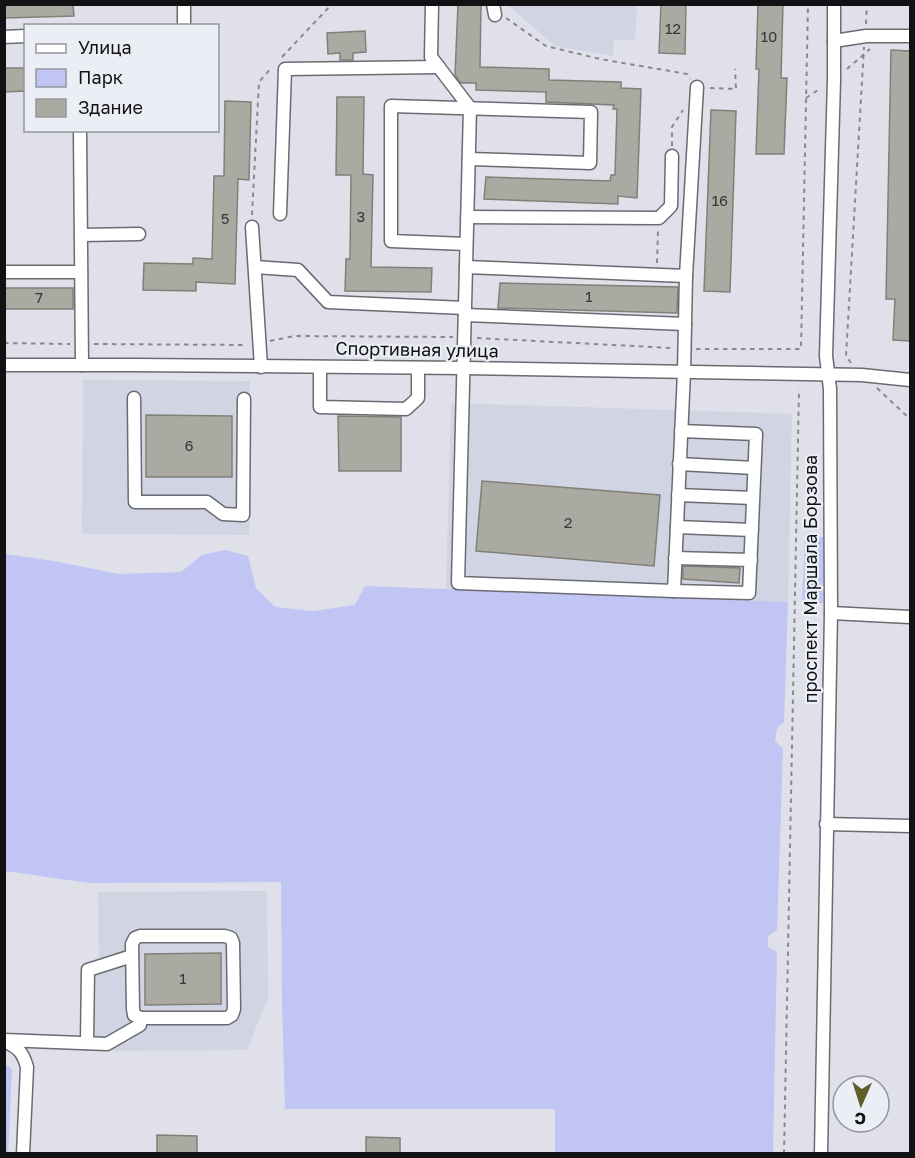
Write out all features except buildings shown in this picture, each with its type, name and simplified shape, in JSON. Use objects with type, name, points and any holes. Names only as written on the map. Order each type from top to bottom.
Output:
[{"type":"street","points":[[184,4],[184,24]]},
{"type":"street","points":[[432,4],[431,57],[470,108],[458,583],[749,593],[756,434],[681,431]]},
{"type":"street","name":"проспект Маршала Борзова","points":[[821,1154],[831,613],[829,374],[826,356],[834,92],[834,4]]},
{"type":"street","points":[[4,37],[24,36]]},
{"type":"street","points":[[834,41],[866,36],[910,36]]},
{"type":"street","points":[[280,214],[285,69],[439,67]]},
{"type":"street","points":[[674,591],[686,276],[697,87]]},
{"type":"street","points":[[466,244],[391,241],[391,106],[591,112],[590,163],[469,159]]},
{"type":"street","points":[[80,132],[82,365]]},
{"type":"street","points":[[467,217],[659,218],[671,206],[672,156]]},
{"type":"street","points":[[252,227],[261,367]]},
{"type":"street","points":[[81,235],[139,234]]},
{"type":"street","points":[[255,267],[298,270],[328,302],[685,324]]},
{"type":"street","points":[[466,267],[686,276]]},
{"type":"street","points":[[4,272],[81,272]]},
{"type":"street","name":"Спортивная улица","points":[[4,365],[463,368],[829,374],[910,380]]},
{"type":"street","points":[[320,367],[320,407],[406,409],[418,398],[418,368]]},
{"type":"street","points":[[134,398],[135,502],[207,502],[223,514],[243,515],[244,399]]},
{"type":"street","points":[[680,464],[754,468]]},
{"type":"street","points":[[678,495],[753,498]]},
{"type":"street","points":[[677,527],[752,530]]},
{"type":"street","points":[[675,558],[751,560]]},
{"type":"street","points":[[831,613],[910,617]]},
{"type":"street","points":[[826,824],[910,826]]},
{"type":"street","points":[[140,936],[225,936],[231,938],[234,1009],[232,1015],[227,1018],[141,1018],[134,1015],[132,956],[132,944],[135,938],[140,936]]},
{"type":"street","points":[[87,1043],[88,970],[132,956]]},
{"type":"street","points":[[4,1041],[107,1044],[140,1025],[141,1018]]},
{"type":"street","points":[[4,1041],[16,1047],[24,1056],[27,1067],[23,1154]]},
{"type":"path","points":[[4,344],[248,345],[294,336],[464,338],[684,349],[801,349],[808,4]]},
{"type":"path","points":[[867,4],[846,356],[862,375],[910,419]]},
{"type":"path","points":[[494,10],[546,46],[600,59],[687,74],[697,87],[736,89],[735,69]]},
{"type":"path","points":[[672,156],[672,127],[685,107]]},
{"type":"path","points":[[657,274],[659,218]]},
{"type":"path","points":[[784,1154],[799,389]]},
{"type":"shaded area","points":[[508,5],[637,5],[635,41],[614,39],[613,56],[555,46]]},
{"type":"shaded area","points":[[83,380],[250,381],[249,535],[82,534]]},
{"type":"shaded area","points":[[451,403],[792,414],[788,602],[446,590]]},
{"type":"shaded area","points":[[267,891],[268,998],[247,1050],[101,1051],[100,1038],[94,1036],[96,973],[99,971],[98,892]]},
{"type":"green space","points":[[805,536],[825,537],[823,603],[802,602]]},
{"type":"green space","points":[[225,550],[248,556],[256,588],[275,607],[313,611],[355,605],[365,586],[788,602],[784,722],[777,728],[775,741],[783,749],[777,930],[768,936],[768,947],[777,952],[773,1153],[555,1153],[555,1109],[285,1109],[281,882],[89,883],[5,871],[5,554],[119,574],[181,572],[202,555]]},
{"type":"green space","points":[[5,1064],[12,1069],[8,1154],[4,1153]]}]
